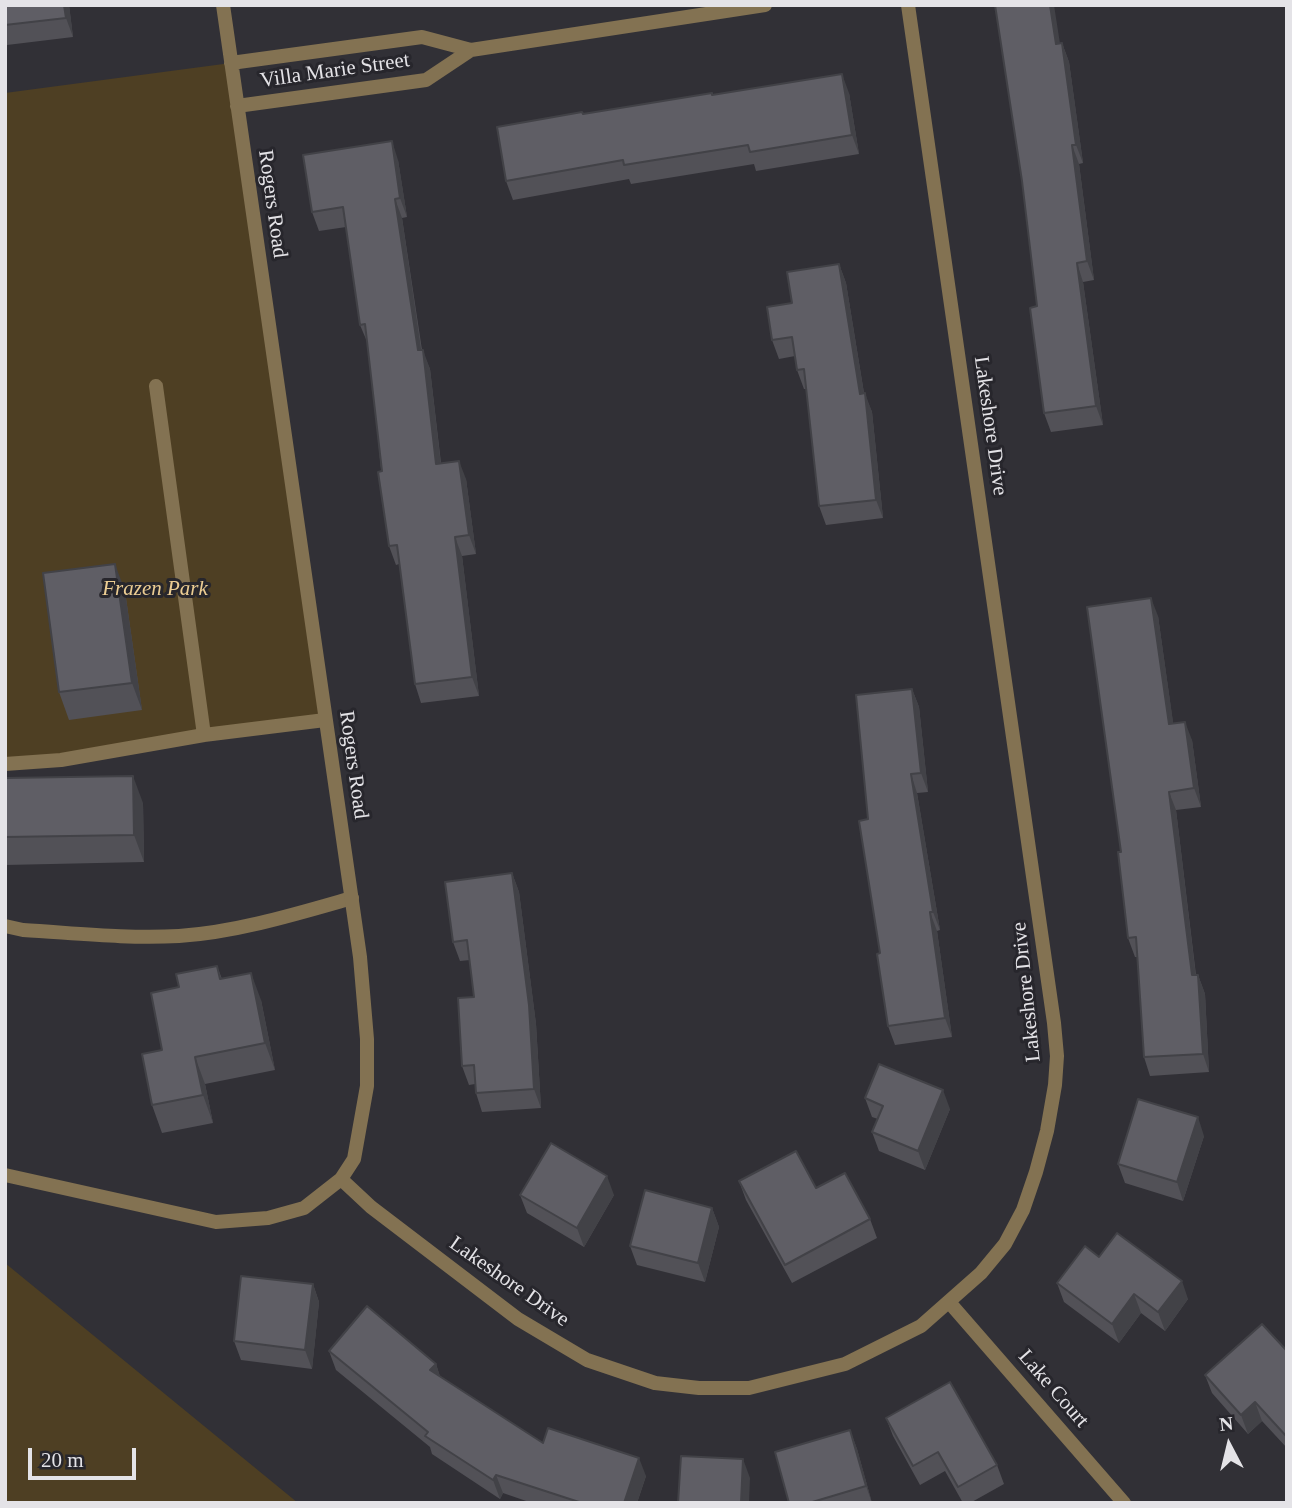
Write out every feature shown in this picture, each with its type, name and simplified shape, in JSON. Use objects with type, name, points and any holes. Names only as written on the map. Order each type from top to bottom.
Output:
[{"type":"street","name":"Rogers Road","points":[[5,1175],[216,1222],[268,1218],[304,1208],[341,1179],[354,1159],[367,1086],[368,1039],[352,898],[223,5]]},
{"type":"street","name":"Villa Marie Street","points":[[232,63],[422,37],[471,50],[765,5]]},
{"type":"street","name":"Lakeshore Drive","points":[[341,1179],[372,1207],[518,1320],[587,1360],[655,1382],[699,1388],[749,1388],[845,1364],[921,1325],[981,1273],[1005,1244],[1023,1210],[1047,1131],[1057,1056],[1039,905],[908,5]]},
{"type":"street","name":"Villa Marie Street","points":[[237,106],[426,80],[471,50]]},
{"type":"street","points":[[156,386],[204,735]]},
{"type":"street","points":[[5,764],[61,760],[204,735],[326,720]]},
{"type":"street","points":[[5,926],[23,930],[146,937],[182,936],[298,914],[352,898]]},
{"type":"street","name":"Lake Court","points":[[949,1302],[1125,1503]]},
{"type":"green space","name":"Frazen Park","points":[[231,63],[325,720],[5,764],[5,93]]},
{"type":"green space","points":[[5,1263],[298,1503],[8,1503],[5,1500]]},
{"type":"building","points":[[5,5],[64,5],[66,18],[5,25]]},
{"type":"building","points":[[995,5],[1050,5],[1056,44],[1062,43],[1076,145],[1072,145],[1087,261],[1077,263],[1096,406],[1044,413],[1030,308],[1037,306],[1022,181]]},
{"type":"building","points":[[842,74],[852,135],[750,152],[748,145],[624,165],[623,160],[506,181],[497,127]]},
{"type":"building","points":[[392,141],[400,198],[395,199],[418,350],[423,350],[436,464],[459,461],[469,535],[455,537],[472,677],[415,684],[397,545],[389,546],[378,472],[382,471],[365,324],[360,325],[343,207],[312,212],[303,155]]},
{"type":"building","points":[[839,264],[860,394],[865,393],[876,500],[819,506],[804,369],[797,370],[792,337],[772,340],[767,307],[792,303],[787,272]]},
{"type":"building","points":[[115,564],[132,683],[59,692],[43,573]]},
{"type":"building","points":[[1151,598],[1169,724],[1185,722],[1194,788],[1169,792],[1192,975],[1198,975],[1203,1054],[1144,1057],[1136,937],[1128,938],[1118,852],[1121,852],[1087,607]]},
{"type":"building","points":[[912,689],[921,773],[911,774],[933,912],[930,912],[945,1018],[888,1026],[877,954],[880,953],[859,821],[868,819],[856,695]]},
{"type":"building","points":[[133,776],[134,835],[5,837],[5,778]]},
{"type":"building","points":[[512,873],[529,1005],[534,1089],[476,1093],[474,1065],[462,1066],[458,998],[474,997],[467,940],[453,942],[445,882]]},
{"type":"building","points":[[217,966],[220,979],[251,973],[265,1043],[195,1057],[203,1095],[152,1105],[142,1054],[162,1050],[151,993],[179,987],[176,974]]},
{"type":"building","points":[[879,1064],[943,1090],[918,1151],[872,1132],[883,1106],[865,1098]]},
{"type":"building","points":[[1138,1099],[1198,1117],[1177,1182],[1118,1164]]},
{"type":"building","points":[[551,1143],[607,1176],[577,1228],[520,1195]]},
{"type":"building","points":[[796,1151],[816,1188],[845,1173],[870,1219],[785,1265],[739,1181]]},
{"type":"building","points":[[645,1190],[712,1208],[698,1263],[630,1246]]},
{"type":"building","points":[[1117,1233],[1182,1281],[1158,1312],[1134,1294],[1112,1324],[1057,1283],[1085,1246],[1099,1257]]},
{"type":"building","points":[[241,1276],[313,1284],[305,1350],[234,1341]]},
{"type":"building","points":[[367,1306],[436,1364],[430,1370],[543,1443],[548,1428],[639,1458],[624,1503],[582,1503],[496,1475],[493,1480],[425,1436],[428,1432],[329,1351]]},
{"type":"building","points":[[1262,1324],[1287,1351],[1287,1437],[1255,1402],[1241,1415],[1205,1375]]},
{"type":"building","points":[[950,1382],[997,1465],[958,1487],[938,1452],[913,1466],[886,1418]]},
{"type":"building","points":[[850,1430],[866,1486],[809,1503],[789,1503],[775,1452]]},
{"type":"building","points":[[681,1456],[743,1459],[741,1503],[678,1503]]}]
